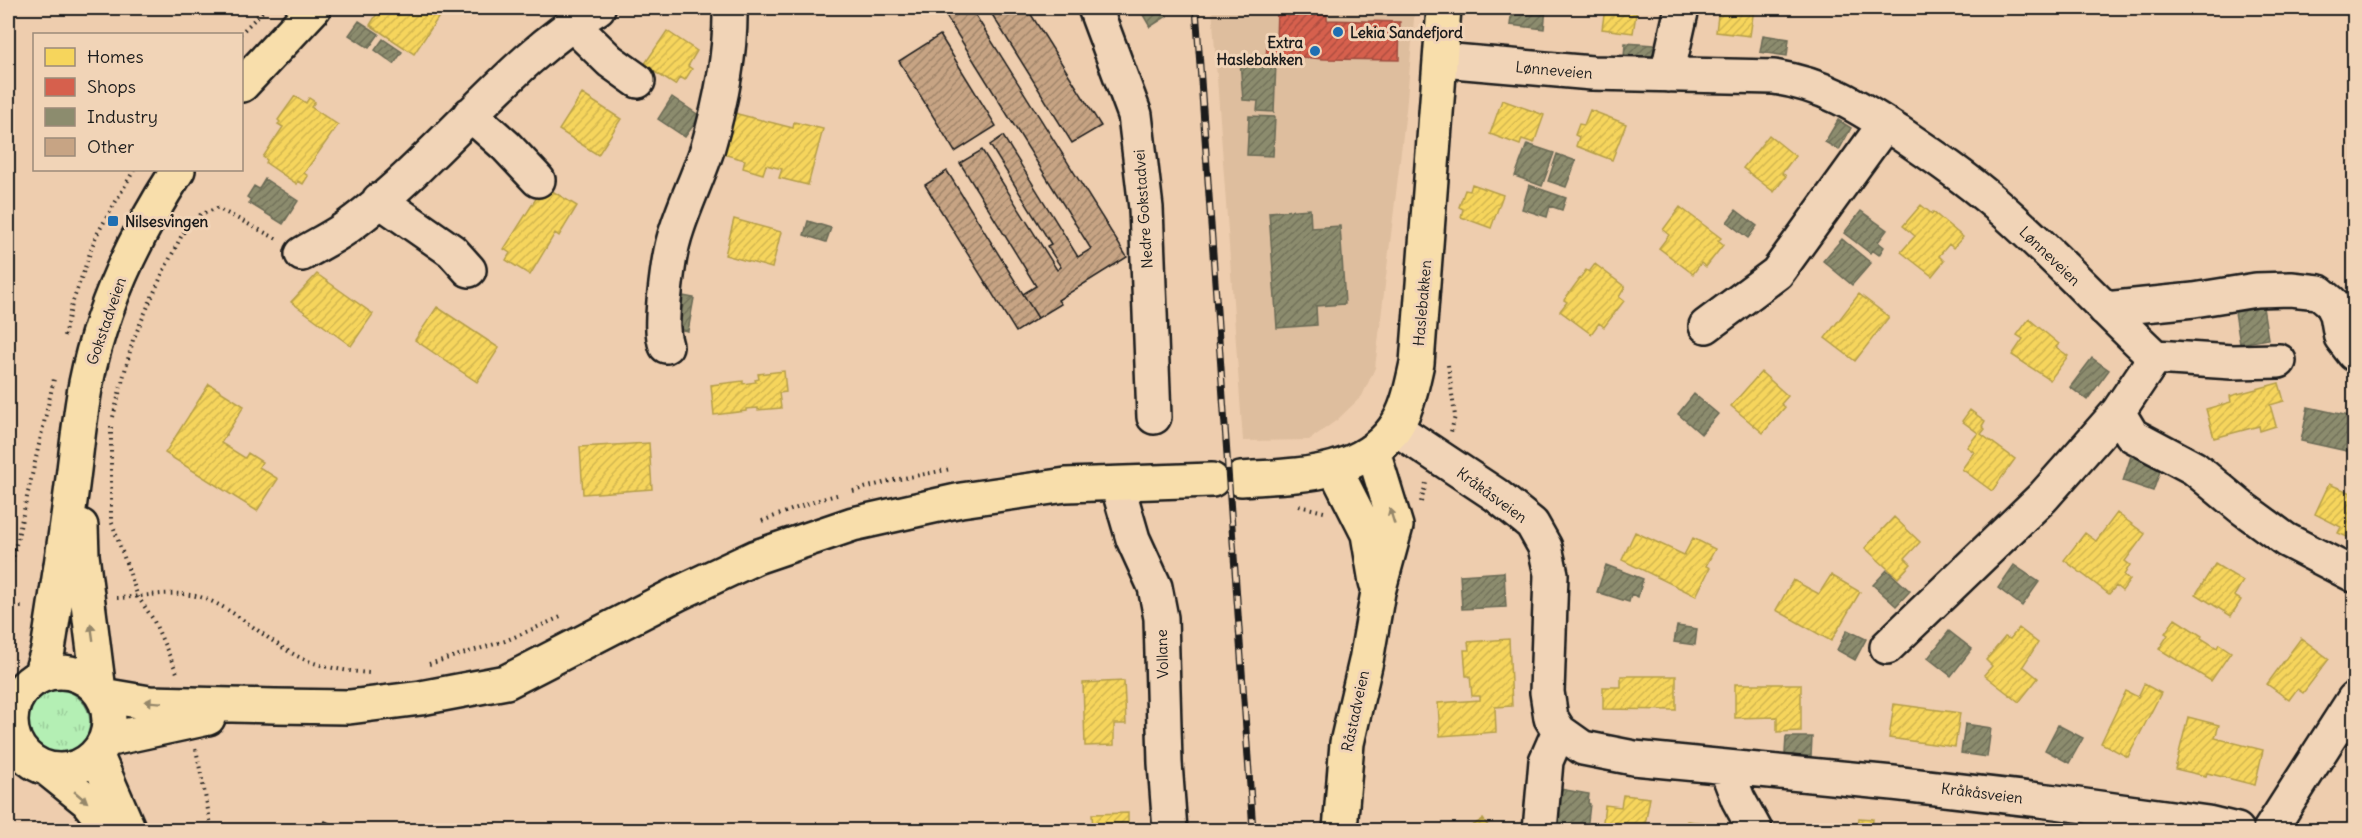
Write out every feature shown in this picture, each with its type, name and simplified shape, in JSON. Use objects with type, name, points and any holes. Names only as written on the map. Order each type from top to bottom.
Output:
[{"type":"main road","points":[[243,84],[314,8]]},
{"type":"main road","name":"Haslebakken","points":[[1384,440],[1410,396],[1417,363],[1442,60],[1444,8]]},
{"type":"main road","name":"Gokstadveien","points":[[24,685],[48,650],[86,383],[111,297],[151,214],[177,171]]},
{"type":"main road","points":[[101,693],[149,702],[349,707],[420,698],[506,682],[677,594],[756,557],[853,524],[961,500],[1066,485],[1164,483],[1321,473],[1335,469],[1384,440]]},
{"type":"main road","name":"Råstadveien","points":[[1340,831],[1347,743],[1366,661],[1378,592],[1396,526],[1384,440]]},
{"type":"main road","name":"Gokstadveien","points":[[77,449],[82,555],[101,693]]},
{"type":"main road","name":"Råstadveien","points":[[1335,469],[1368,534],[1378,592]]},
{"type":"main road","points":[[110,831],[87,801],[28,759],[18,746],[12,728],[12,712],[24,685],[54,672],[70,672],[86,679],[101,693],[110,723],[101,747],[129,831]]},
{"type":"main road","points":[[28,759],[65,770],[82,765],[101,747],[156,728],[275,706]]},
{"type":"street","points":[[666,346],[662,336],[662,321],[668,264],[677,230],[702,166],[724,84],[730,8]]},
{"type":"street","name":"Nedre Gokstadvei","points":[[1095,8],[1135,115],[1146,208],[1154,417]]},
{"type":"street","points":[[1667,75],[1682,8]]},
{"type":"street","points":[[302,254],[345,229],[429,157],[470,114],[539,50],[585,15],[610,61],[638,81]]},
{"type":"street","name":"Lønneveien","points":[[1442,60],[1592,73],[1774,77],[1794,80],[1832,93],[1942,161],[1997,205],[2155,357]]},
{"type":"street","points":[[470,114],[506,146],[538,180]]},
{"type":"street","points":[[1706,326],[1777,273],[1885,124]]},
{"type":"street","points":[[379,200],[452,251],[469,270]]},
{"type":"street","points":[[2105,309],[2194,300],[2256,290],[2291,289],[2319,292],[2331,302],[2337,314],[2341,337],[2355,354]]},
{"type":"street","points":[[1887,647],[2043,497],[2118,412],[2155,357],[2232,362],[2279,361]]},
{"type":"street","points":[[2118,412],[2132,435],[2194,468],[2286,540],[2355,575]]},
{"type":"street","name":"Kråkåsveien","points":[[1384,440],[1496,495],[1532,524],[1545,547],[1551,574],[1547,692],[1551,718],[1559,731],[1583,748],[1635,758],[1893,783],[2056,802],[2208,823],[2237,831]]},
{"type":"street","name":"Vollane","points":[[1117,484],[1133,539],[1155,587],[1161,618],[1165,763],[1170,831]]},
{"type":"street","points":[[2270,831],[2355,699]]},
{"type":"street","points":[[1540,831],[1546,761],[1559,731]]},
{"type":"street","points":[[1726,768],[1738,799],[1755,831]]},
{"type":"path","points":[[241,33],[266,8]]},
{"type":"path","points":[[179,678],[153,619],[138,597],[111,520],[111,421],[133,340],[183,233],[200,215],[217,208],[302,254]]},
{"type":"path","points":[[1443,357],[1450,372],[1455,416],[1449,438]]},
{"type":"path","points":[[754,524],[815,501],[894,480],[959,468]]},
{"type":"path","points":[[1293,504],[1326,513]]},
{"type":"path","points":[[8,580],[12,561]]},
{"type":"path","points":[[107,598],[166,594],[192,595],[215,604],[297,656],[325,667],[367,673],[378,672]]},
{"type":"path","points":[[419,667],[505,641],[566,615]]},
{"type":"path","points":[[196,749],[212,831]]},
{"type":"shaded area","points":[[1212,8],[1415,8],[1406,110],[1375,368],[1362,396],[1337,420],[1309,440],[1243,441]]},
{"type":"green space","points":[[58,690],[70,692],[81,699],[88,710],[90,722],[88,734],[81,745],[70,752],[58,754],[46,752],[35,745],[28,734],[26,722],[28,710],[35,699],[46,692]]},
{"type":"building: Homes","points":[[398,8],[422,8],[438,18],[414,54],[370,25],[378,12],[381,14],[384,9],[393,15]]},
{"type":"building: Homes","points":[[1605,8],[1637,8],[1633,33],[1602,29]]},
{"type":"building: Homes","points":[[1719,8],[1754,8],[1750,36],[1716,32]]},
{"type":"building: Homes","points":[[667,31],[697,51],[688,66],[692,69],[685,80],[680,77],[675,85],[644,65]]},
{"type":"building: Homes","points":[[582,94],[621,119],[598,155],[559,130]]},
{"type":"building: Homes","points":[[295,96],[306,103],[309,98],[315,102],[311,107],[338,125],[304,173],[308,176],[303,184],[298,181],[297,184],[266,163],[267,160],[263,157],[283,127],[278,124],[280,122],[278,120]]},
{"type":"building: Homes","points":[[1502,100],[1544,115],[1534,143],[1522,139],[1520,145],[1490,134]]},
{"type":"building: Homes","points":[[1590,110],[1626,124],[1612,160],[1576,146],[1579,137],[1575,135],[1579,124],[1584,125]]},
{"type":"building: Homes","points":[[730,112],[793,128],[794,122],[823,129],[808,185],[779,178],[782,169],[766,165],[763,174],[743,168],[745,160],[719,153]]},
{"type":"building: Homes","points":[[1769,135],[1795,156],[1782,173],[1786,176],[1774,192],[1743,168]]},
{"type":"building: Homes","points":[[1472,184],[1503,195],[1491,228],[1461,217],[1463,209],[1459,207],[1465,190],[1470,191]]},
{"type":"building: Homes","points":[[544,186],[577,206],[559,236],[555,233],[530,275],[506,260],[510,253],[504,249]]},
{"type":"building: Homes","points":[[1921,205],[1963,237],[1953,248],[1949,244],[1939,256],[1944,261],[1932,276],[1901,252],[1915,236],[1903,226]]},
{"type":"building: Homes","points":[[1680,207],[1721,238],[1718,241],[1723,245],[1706,267],[1701,263],[1693,274],[1659,248],[1669,235],[1663,230]]},
{"type":"building: Homes","points":[[734,219],[781,232],[772,268],[725,255]]},
{"type":"building: Homes","points":[[1595,264],[1625,287],[1619,297],[1624,301],[1604,327],[1599,323],[1591,334],[1560,311],[1567,302],[1564,300],[1586,270],[1589,272]]},
{"type":"building: Homes","points":[[317,274],[373,314],[351,346],[291,302]]},
{"type":"building: Homes","points":[[1859,294],[1889,317],[1855,361],[1825,338]]},
{"type":"building: Homes","points":[[437,307],[499,348],[477,382],[415,340]]},
{"type":"building: Homes","points":[[2029,319],[2059,344],[2056,347],[2068,356],[2050,380],[2012,355],[2023,339],[2017,335]]},
{"type":"building: Homes","points":[[784,371],[786,392],[779,393],[781,408],[746,409],[746,411],[714,415],[711,385],[743,381],[743,384],[756,382],[755,380],[759,379],[758,374]]},
{"type":"building: Homes","points":[[1761,372],[1788,396],[1781,404],[1785,407],[1763,433],[1731,406]]},
{"type":"building: Homes","points":[[2279,383],[2284,401],[2270,405],[2276,426],[2260,431],[2259,426],[2214,438],[2206,409],[2231,402],[2230,396]]},
{"type":"building: Homes","points":[[209,384],[244,406],[221,443],[245,458],[248,453],[262,462],[259,467],[278,479],[257,511],[165,453]]},
{"type":"building: Homes","points":[[1970,410],[1985,421],[1982,426],[1985,429],[1981,434],[2015,459],[1992,491],[1962,469],[1974,452],[1967,447],[1978,433],[1962,421]]},
{"type":"building: Homes","points":[[649,443],[652,489],[583,494],[580,447]]},
{"type":"building: Homes","points":[[2329,484],[2354,494],[2354,540],[2338,533],[2341,527],[2315,514]]},
{"type":"building: Homes","points":[[2117,513],[2145,534],[2125,561],[2130,565],[2124,575],[2130,580],[2122,591],[2116,586],[2109,594],[2064,560],[2085,533],[2096,541]]},
{"type":"building: Homes","points":[[1894,517],[1920,542],[1905,558],[1911,564],[1898,578],[1865,548]]},
{"type":"building: Homes","points":[[1635,532],[1684,555],[1693,538],[1715,549],[1706,566],[1710,568],[1696,596],[1622,560]]},
{"type":"building: Homes","points":[[2215,564],[2243,581],[2234,596],[2241,600],[2231,616],[2196,594]]},
{"type":"building: Homes","points":[[1831,575],[1860,592],[1831,641],[1776,610],[1793,580],[1819,594]]},
{"type":"building: Homes","points":[[2175,619],[2217,648],[2219,644],[2231,652],[2211,681],[2159,649],[2168,635],[2165,633]]},
{"type":"building: Homes","points":[[2019,628],[2038,643],[2023,666],[2038,678],[2019,702],[1984,675],[1992,666],[1986,660],[2005,637],[2010,639]]},
{"type":"building: Homes","points":[[2301,638],[2329,659],[2303,693],[2297,689],[2289,700],[2267,684]]},
{"type":"building: Homes","points":[[1509,639],[1512,706],[1495,707],[1496,732],[1440,736],[1438,703],[1480,700],[1480,696],[1472,696],[1470,676],[1466,676],[1464,650],[1469,650],[1468,642]]},
{"type":"building: Homes","points":[[1621,676],[1676,676],[1676,710],[1603,709],[1603,687],[1621,687]]},
{"type":"building: Homes","points":[[1124,681],[1126,724],[1114,724],[1114,745],[1085,746],[1083,683]]},
{"type":"building: Homes","points":[[1735,684],[1801,684],[1801,731],[1777,732],[1777,717],[1735,718]]},
{"type":"building: Homes","points":[[2144,684],[2161,693],[2128,757],[2101,743],[2126,691],[2138,697]]},
{"type":"building: Homes","points":[[1894,704],[1960,713],[1955,747],[1889,738]]},
{"type":"building: Homes","points":[[2188,717],[2219,725],[2215,738],[2263,750],[2255,785],[2207,773],[2206,776],[2175,769]]},
{"type":"building: Homes","points":[[1623,795],[1650,798],[1644,830],[1602,830],[1605,805],[1621,807]]},
{"type":"building: Homes","points":[[1128,813],[1128,830],[1093,830],[1092,814]]},
{"type":"building: Homes","points":[[1859,818],[1873,819],[1872,830],[1830,830],[1831,822],[1858,825]]},
{"type":"building: Homes","points":[[1483,819],[1491,830],[1466,830]]},
{"type":"building: Homes","points":[[1687,821],[1730,826],[1729,830],[1686,830]]},
{"type":"building: Shops","name":"Lekia Sandefjord","points":[[1277,8],[1327,8],[1327,20],[1400,22],[1399,60],[1324,59],[1276,55],[1276,62],[1266,62],[1267,43],[1276,43]]},
{"type":"building: Industry","points":[[1139,8],[1162,8],[1167,16],[1150,27]]},
{"type":"building: Industry","points":[[1512,8],[1546,8],[1544,29],[1510,25]]},
{"type":"building: Industry","points":[[359,21],[379,34],[369,48],[349,35]]},
{"type":"building: Industry","points":[[1763,35],[1789,39],[1787,56],[1760,52]]},
{"type":"building: Industry","points":[[383,39],[402,52],[394,64],[375,50]]},
{"type":"building: Industry","points":[[1625,43],[1654,45],[1653,59],[1624,58]]},
{"type":"building: Industry","points":[[1240,61],[1276,62],[1274,112],[1257,111],[1258,101],[1243,100]]},
{"type":"building: Industry","points":[[672,97],[700,116],[685,137],[658,119]]},
{"type":"building: Industry","points":[[1249,116],[1275,117],[1273,156],[1247,155]]},
{"type":"building: Industry","points":[[1838,120],[1851,128],[1839,150],[1825,142]]},
{"type":"building: Industry","points":[[1527,144],[1554,153],[1542,186],[1515,176]]},
{"type":"building: Industry","points":[[1557,154],[1576,161],[1566,187],[1548,181]]},
{"type":"building: Industry","points":[[265,179],[298,201],[283,224],[249,203],[251,200],[247,197],[254,186],[259,189]]},
{"type":"building: Industry","points":[[1529,185],[1566,198],[1562,210],[1550,206],[1547,217],[1522,209]]},
{"type":"building: Industry","points":[[1310,209],[1311,228],[1340,226],[1345,304],[1316,306],[1317,325],[1277,328],[1269,212]]},
{"type":"building: Industry","points":[[1736,210],[1757,226],[1748,238],[1727,222]]},
{"type":"building: Industry","points":[[1861,211],[1887,230],[1878,242],[1884,247],[1879,255],[1872,250],[1870,253],[1844,233]]},
{"type":"building: Industry","points":[[808,221],[831,228],[826,242],[804,235]]},
{"type":"building: Industry","points":[[1842,239],[1871,263],[1852,285],[1823,261]]},
{"type":"building: Industry","points":[[678,295],[694,298],[688,331],[672,328]]},
{"type":"building: Industry","points":[[2263,307],[2268,339],[2240,344],[2235,312]]},
{"type":"building: Industry","points":[[2092,358],[2109,370],[2087,400],[2070,387]]},
{"type":"building: Industry","points":[[1694,394],[1718,414],[1701,434],[1678,414]]},
{"type":"building: Industry","points":[[2308,407],[2354,417],[2347,451],[2301,441]]},
{"type":"building: Industry","points":[[2132,453],[2163,463],[2153,491],[2123,481]]},
{"type":"building: Industry","points":[[1606,565],[1643,579],[1638,597],[1631,594],[1629,602],[1597,592]]},
{"type":"building: Industry","points":[[2014,565],[2039,582],[2022,606],[1998,588]]},
{"type":"building: Industry","points":[[1887,570],[1910,591],[1896,606],[1873,585]]},
{"type":"building: Industry","points":[[1504,572],[1506,607],[1462,609],[1460,575]]},
{"type":"building: Industry","points":[[1677,626],[1697,629],[1695,645],[1674,642]]},
{"type":"building: Industry","points":[[1847,630],[1866,639],[1855,660],[1837,650]]},
{"type":"building: Industry","points":[[1949,631],[1972,649],[1951,676],[1928,658]]},
{"type":"building: Industry","points":[[1965,724],[1991,728],[1987,757],[1961,753]]},
{"type":"building: Industry","points":[[2058,725],[2083,738],[2069,763],[2045,750]]},
{"type":"building: Industry","points":[[1786,737],[1812,737],[1811,757],[1787,757]]},
{"type":"building: Industry","points":[[1560,789],[1589,794],[1587,830],[1556,830]]},
{"type":"building: Industry","points":[[1881,826],[1902,829],[1902,830],[1881,830]]},
{"type":"building: Other","points":[[941,8],[971,8],[1127,257],[1058,300],[1061,304],[1038,318],[1023,294],[1036,286],[960,163],[982,150],[1057,270],[1061,267],[1047,246],[1051,244],[990,145],[1003,136],[1078,257],[1091,249]]},
{"type":"building: Other","points":[[988,8],[1027,8],[1101,126],[1072,143]]},
{"type":"building: Other","points":[[940,35],[996,126],[955,152],[899,61]]},
{"type":"building: Other","points":[[947,171],[1038,318],[1016,332],[925,185]]},
{"type":"building: Other","points":[[325,821],[344,830],[320,830]]},
{"type":"railway","points":[[1196,8],[1253,830]]},
{"type":"place","name":"Lekia Sandefjord","points":[[1338,32]]},
{"type":"place","name":"Extra Haslebakken","points":[[1315,51]]},
{"type":"place","name":"Nilsesvingen","points":[[113,221]]}]
